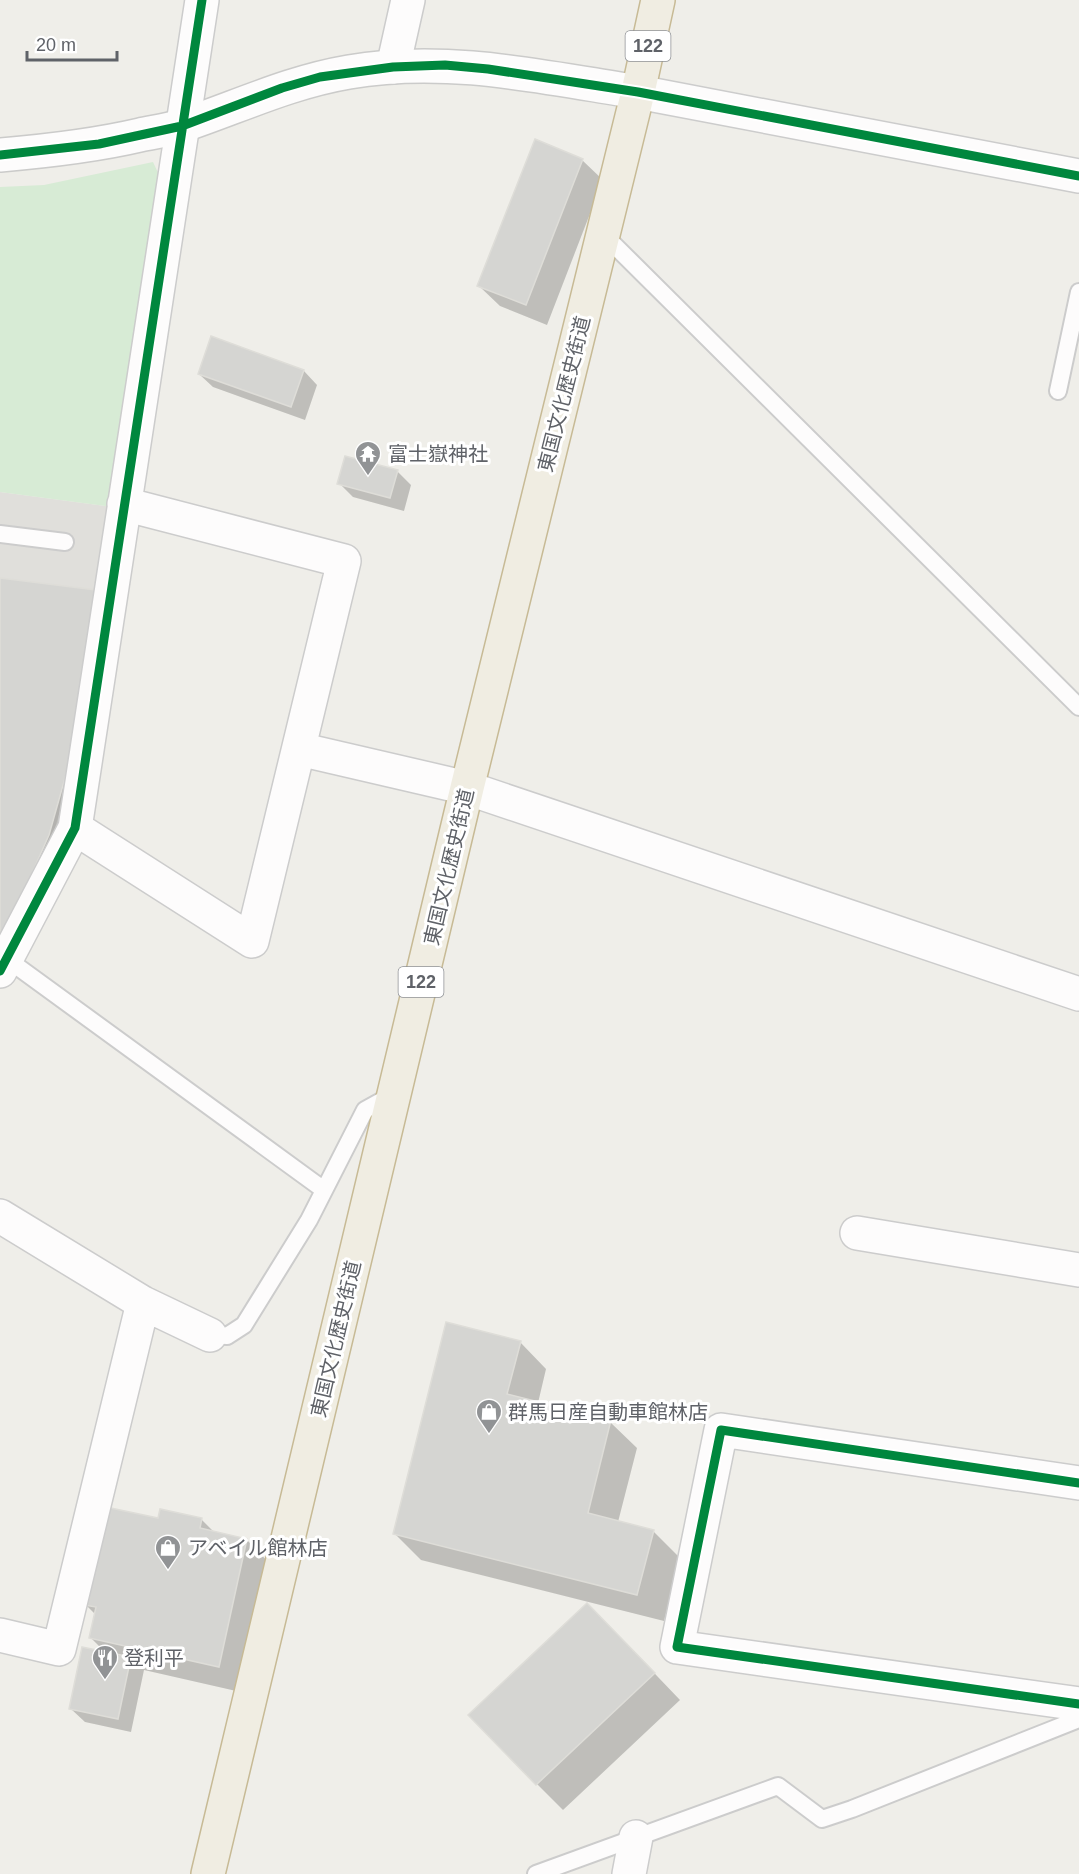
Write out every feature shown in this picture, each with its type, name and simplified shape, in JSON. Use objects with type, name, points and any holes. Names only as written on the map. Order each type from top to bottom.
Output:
[{"type":"highway","name":"東国文化歴史街道","points":[[208,1874],[467,788],[638,92],[658,0]]},
{"type":"street","points":[[3,965],[75,828],[202,0]]},
{"type":"street","points":[[393,67],[408,0]]},
{"type":"street","points":[[0,155],[99,144],[182,126],[301,82],[352,71],[445,65],[488,69],[638,92],[1079,177]]},
{"type":"street","points":[[75,828],[252,941],[344,561],[124,504]]},
{"type":"street","points":[[298,749],[467,788],[1079,994]]},
{"type":"street","points":[[0,1216],[143,1304],[210,1335]]},
{"type":"street","points":[[857,1233],[1079,1270]]},
{"type":"street","points":[[0,1635],[59,1649],[143,1304]]},
{"type":"street","points":[[1079,1483],[721,1430],[677,1647],[1079,1704]]},
{"type":"street","points":[[629,1874],[636,1837]]},
{"type":"lane","points":[[603,234],[1079,707]]},
{"type":"lane","points":[[1058,392],[1079,292]]},
{"type":"lane","points":[[0,534],[66,542]]},
{"type":"lane","points":[[3,965],[324,1190]]},
{"type":"lane","points":[[210,1335],[227,1336],[244,1325],[309,1220],[365,1110],[395,1094]]},
{"type":"lane","points":[[536,1874],[778,1786],[822,1819],[1079,1719]]},
{"type":"shaded area","points":[[0,492],[113,507],[83,733],[52,838],[0,941]]},
{"type":"green space","points":[[153,162],[160,177],[113,507],[0,492],[0,187],[44,185]]},
{"type":"building","points":[[535,139],[583,159],[526,305],[477,286]]},
{"type":"building","points":[[211,336],[304,370],[291,407],[198,374]]},
{"type":"building","name":"富士嶽神社","points":[[345,456],[398,470],[390,498],[337,484]]},
{"type":"building","points":[[0,578],[96,590],[78,732],[49,835],[2,941],[0,941]]},
{"type":"building","points":[[446,1322],[521,1341],[507,1394],[611,1420],[588,1513],[654,1530],[637,1595],[393,1534]]},
{"type":"building","points":[[106,1507],[158,1518],[160,1509],[202,1518],[200,1528],[247,1539],[219,1667],[89,1638],[96,1607],[84,1605]]},
{"type":"building","points":[[587,1603],[655,1673],[536,1785],[468,1715]]},
{"type":"building","points":[[82,1647],[131,1657],[118,1719],[69,1709]]},
{"type":"cycle path","points":[[0,971],[75,828],[202,0]]},
{"type":"cycle path","points":[[0,155],[99,144],[182,126],[282,88],[320,77],[393,67],[445,65],[488,69],[638,92],[1079,176]]},
{"type":"cycle path","points":[[1079,1483],[721,1430],[677,1647],[1079,1704]]},
{"type":"place","name":"富士嶽神社","points":[[368,477]]},
{"type":"place","name":"群馬日産自動車館林店","points":[[489,1435]]},
{"type":"place","name":"アベイル館林店","points":[[168,1571]]},
{"type":"place","name":"登利平","points":[[105,1681]]}]
